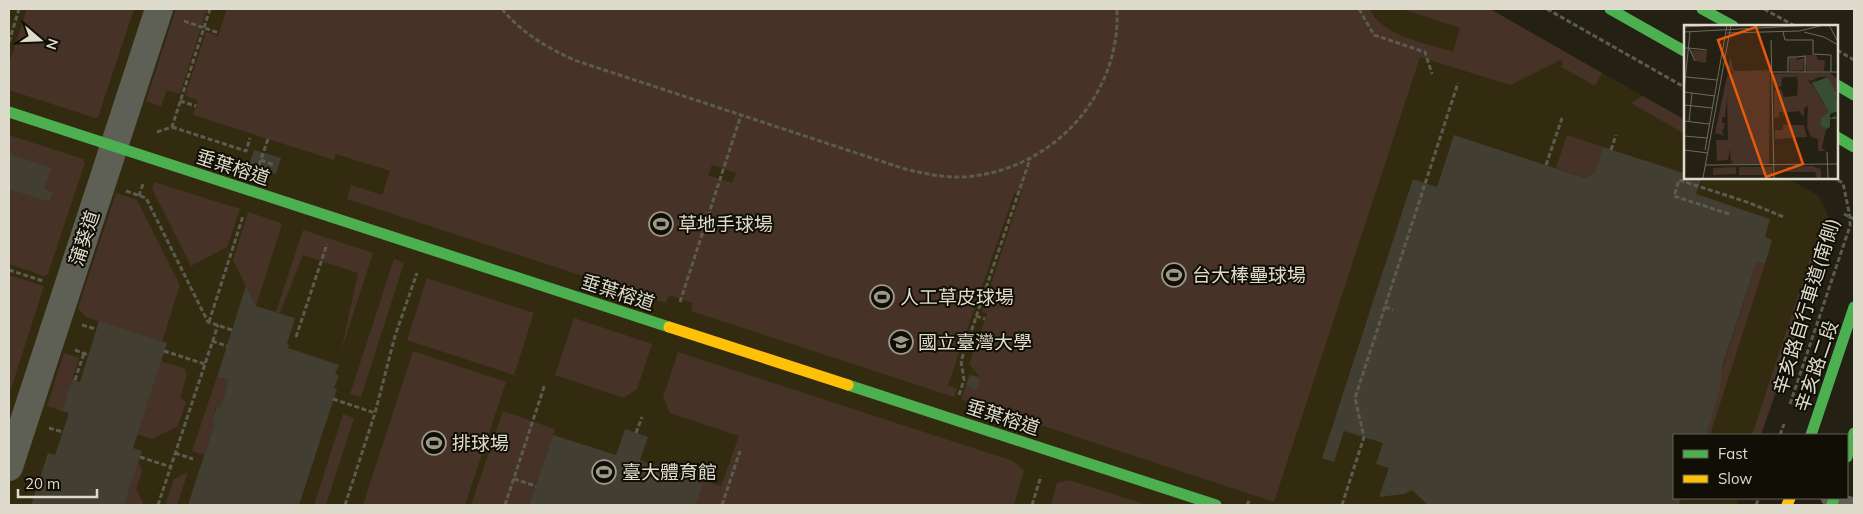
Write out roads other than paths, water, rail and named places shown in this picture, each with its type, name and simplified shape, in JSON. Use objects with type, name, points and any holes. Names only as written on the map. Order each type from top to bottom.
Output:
[{"type":"main road","points":[[1610,9],[1684,51]]},
{"type":"main road","points":[[1702,9],[1731,25]]},
{"type":"main road","points":[[1838,86],[1854,95]]},
{"type":"main road","name":"垂葉榕道","points":[[9,112],[1216,505]]},
{"type":"main road","points":[[1838,138],[1854,147]]},
{"type":"main road","name":"辛亥路二段","points":[[1811,434],[1854,308]]},
{"type":"main road","points":[[1848,454],[1854,433]]},
{"type":"street","name":"蒲葵道","points":[[9,467],[158,11]]},
{"type":"lane","points":[[1832,499],[1854,505]]},
{"type":"place","name":"草地手球場","points":[[661,224]]},
{"type":"place","name":"台大棒壘球場","points":[[1174,275]]},
{"type":"place","name":"人工草皮球場","points":[[882,297]]},
{"type":"place","name":"國立臺灣大學","points":[[901,342]]},
{"type":"place","name":"排球場","points":[[434,443]]},
{"type":"place","name":"臺大體育館","points":[[604,472]]}]
